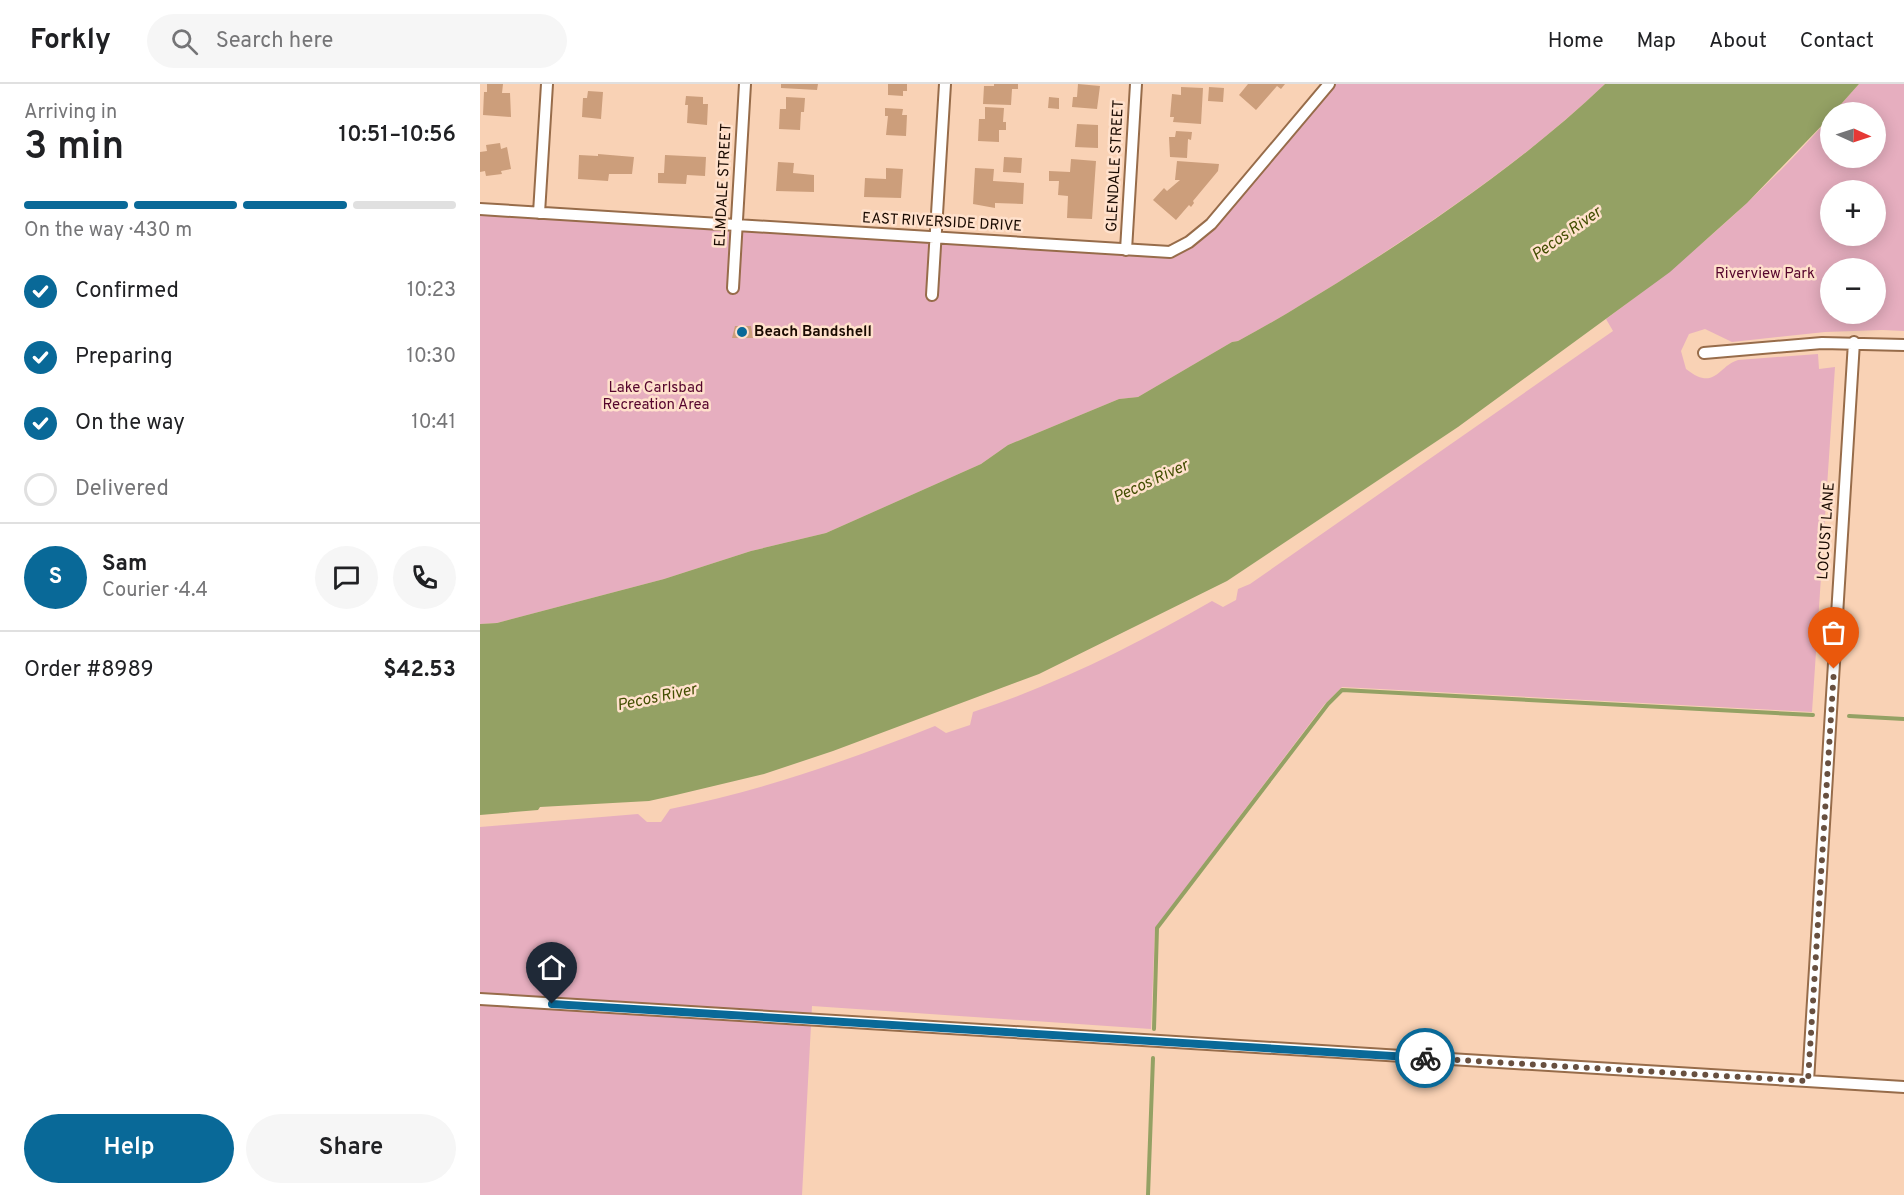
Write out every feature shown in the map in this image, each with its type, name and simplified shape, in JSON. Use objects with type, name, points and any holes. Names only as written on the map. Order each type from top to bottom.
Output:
[{"type":"street","points":[[539,213],[547,84]]},
{"type":"street","name":"ELMDALE STREET","points":[[733,288],[745,84]]},
{"type":"street","points":[[932,295],[945,84]]},
{"type":"street","name":"GLENDALE STREET","points":[[1126,250],[1136,84]]},
{"type":"street","name":"EAST RIVERSIDE DRIVE","points":[[480,209],[1170,252],[1179,249],[1202,233],[1326,85]]},
{"type":"street","name":"LOCUST LANE","points":[[1808,1081],[1854,342]]},
{"type":"street","points":[[1704,353],[1822,343],[1904,345]]},
{"type":"street","points":[[480,999],[1904,1087]]},
{"type":"green space","name":"Lake Carlsbad Recreation Area","points":[[1329,84],[1605,84],[1509,165],[1407,237],[1288,313],[1238,341],[1232,342],[1138,397],[1119,399],[1008,445],[981,464],[826,533],[751,551],[664,579],[497,623],[480,624],[480,209],[1170,252],[1189,242]]},
{"type":"green space","name":"Riverview Park","points":[[1859,84],[1904,84],[1904,331],[1825,332],[1732,342],[1705,329],[1689,334],[1681,351],[1686,369],[1704,378],[1710,378],[1738,360],[1818,354],[1819,369],[1835,367],[1812,712],[1342,687],[1324,705],[1155,928],[1151,1029],[812,1006],[802,1195],[480,1195],[480,827],[638,814],[647,822],[661,822],[670,809],[704,802],[804,774],[935,726],[946,733],[970,725],[973,712],[1035,689],[1096,662],[1212,601],[1223,607],[1236,600],[1238,589],[1250,584],[1613,331],[1606,319],[1724,224],[1820,128],[1820,168],[1886,168],[1886,102],[1843,102]]},
{"type":"water","name":"Pecos River","points":[[1605,84],[1859,84],[1843,102],[1820,102],[1820,127],[1747,203],[1670,272],[1458,427],[1227,581],[1039,674],[833,751],[764,774],[649,801],[540,807],[538,810],[480,815],[480,624],[497,623],[664,579],[751,551],[826,533],[981,464],[1008,445],[1119,399],[1138,397],[1232,342],[1238,341],[1288,313],[1407,238],[1476,190],[1574,112]]},
{"type":"building","points":[[487,84],[503,84],[502,93],[510,93],[511,117],[483,115],[484,92],[487,92]]},
{"type":"building","points":[[781,84],[818,84],[817,90],[781,88]]},
{"type":"building","points":[[888,84],[907,84],[907,91],[903,91],[903,96],[888,95]]},
{"type":"building","points":[[994,84],[1018,84],[1018,89],[1012,89],[1011,105],[983,104],[984,86],[994,86]]},
{"type":"building","points":[[1078,84],[1100,86],[1097,109],[1072,107],[1073,97],[1077,97]]},
{"type":"building","points":[[1248,84],[1285,84],[1281,89],[1277,86],[1256,110],[1239,95]]},
{"type":"building","points":[[1181,87],[1203,88],[1201,124],[1173,122],[1174,117],[1170,117],[1172,94],[1181,95]]},
{"type":"building","points":[[1209,87],[1224,88],[1223,102],[1208,101]]},
{"type":"building","points":[[588,91],[603,92],[601,119],[582,117],[583,98],[587,98]]},
{"type":"building","points":[[686,96],[703,97],[703,104],[708,104],[707,125],[687,123]]},
{"type":"building","points":[[786,97],[805,98],[800,130],[779,129],[780,109],[786,109]]},
{"type":"building","points":[[1049,97],[1059,98],[1059,109],[1048,108]]},
{"type":"building","points":[[985,107],[1004,108],[1003,122],[1006,122],[1006,130],[999,130],[999,142],[978,141],[979,119],[985,119]]},
{"type":"building","points":[[885,108],[903,109],[902,115],[907,115],[906,136],[886,135],[888,116],[885,116]]},
{"type":"building","points":[[1077,124],[1098,125],[1098,148],[1075,147]]},
{"type":"building","points":[[1176,131],[1192,132],[1191,140],[1188,139],[1187,158],[1170,157],[1169,137],[1175,137]]},
{"type":"building","points":[[500,143],[501,149],[507,147],[511,169],[501,171],[502,174],[486,176],[485,171],[480,172],[480,152],[487,151],[486,145]]},
{"type":"building","points":[[598,154],[634,157],[632,174],[609,174],[608,181],[578,179],[579,155],[598,156]]},
{"type":"building","points":[[665,155],[706,157],[705,176],[687,175],[686,184],[658,183],[658,173],[664,173]]},
{"type":"building","points":[[1004,157],[1022,158],[1021,173],[1003,172]]},
{"type":"building","points":[[1071,159],[1096,161],[1092,219],[1067,218],[1068,196],[1058,195],[1059,181],[1049,181],[1049,171],[1070,172]]},
{"type":"building","points":[[1177,161],[1219,164],[1218,171],[1193,201],[1191,207],[1189,205],[1176,220],[1153,200],[1164,188],[1167,191],[1180,180],[1175,180]]},
{"type":"building","points":[[778,162],[794,163],[793,173],[814,175],[814,192],[776,191]]},
{"type":"building","points":[[886,168],[903,169],[901,198],[864,197],[865,178],[886,179]]},
{"type":"building","points":[[975,168],[994,169],[993,181],[1024,183],[1023,204],[995,203],[995,208],[973,204]]},
{"type":"building","name":"Beach Bandshell","points":[[735,326],[751,326],[753,338],[732,338]]},
{"type":"waterway","points":[[1154,1029],[1157,928],[1328,704],[1342,690],[1813,715]]},
{"type":"waterway","points":[[1849,716],[1904,719]]},
{"type":"waterway","points":[[1148,1195],[1153,1058]]},
{"type":"way so far","points":[[1425,1058],[1808,1081],[1834,669]]},
{"type":"place","name":"Beach Bandshell","points":[[742,332]]},
{"type":"route","points":[[552,1004],[1425,1058]]}]
